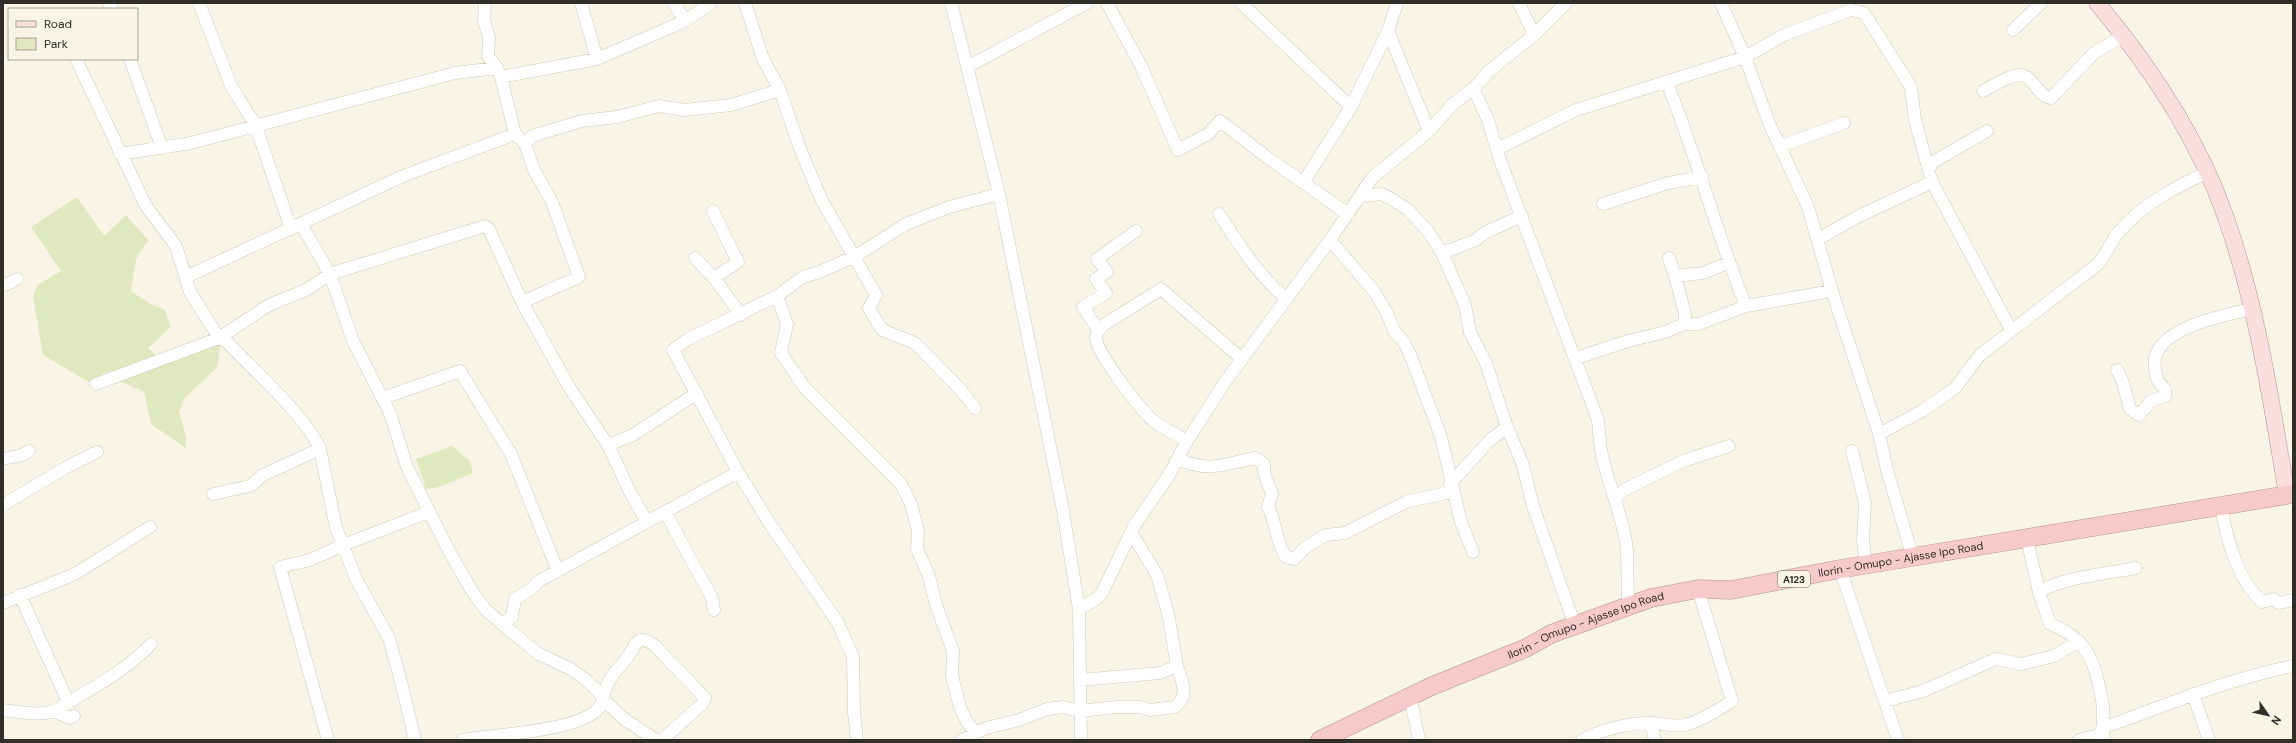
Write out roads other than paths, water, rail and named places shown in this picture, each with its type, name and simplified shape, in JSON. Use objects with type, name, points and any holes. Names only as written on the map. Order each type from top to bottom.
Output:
[{"type":"highway","name":"Ilorin - Omupo - Ajasse Ipo Road","points":[[1320,740],[1410,696],[1526,648],[1551,634],[1652,598],[1698,589],[1731,590],[1840,569],[2290,494]]},
{"type":"main road","points":[[2097,3],[2125,35],[2148,67],[2184,126],[2224,213],[2252,309],[2290,494]]},
{"type":"street","points":[[199,3],[232,88],[255,124],[296,226],[330,274],[353,341],[390,413],[407,467],[429,512],[472,591],[485,609],[539,654],[571,669],[586,680],[624,719],[656,740]]},
{"type":"street","points":[[485,3],[484,20],[489,38],[488,56],[499,72],[515,134],[525,144],[534,170],[552,202],[579,277],[522,302]]},
{"type":"street","points":[[581,3],[597,59]]},
{"type":"street","points":[[674,3],[685,21]]},
{"type":"street","points":[[120,154],[191,143],[255,124],[455,73],[499,72],[597,59],[685,21],[711,3]]},
{"type":"street","points":[[745,3],[763,59],[780,90],[799,146],[821,199],[876,295],[869,308],[882,330],[915,343],[960,389],[975,408]]},
{"type":"street","points":[[951,3],[998,194],[1062,505],[1079,609],[1080,740]]},
{"type":"street","points":[[967,67],[1087,3]]},
{"type":"street","points":[[1107,3],[1141,66],[1178,150],[1208,134],[1220,121],[1348,214]]},
{"type":"street","points":[[1241,3],[1352,107]]},
{"type":"street","points":[[1303,182],[1352,107],[1388,31],[1397,3]]},
{"type":"street","points":[[1519,3],[1534,36]]},
{"type":"street","points":[[1079,609],[1102,594],[1131,532],[1178,459],[1187,441],[1242,359],[1254,346],[1361,196],[1372,178],[1429,131],[1453,104],[1473,88],[1488,72],[1534,36],[1566,3]]},
{"type":"street","points":[[1721,3],[1745,57],[1770,123],[1808,207],[1832,290],[1879,434],[1887,470],[1913,558]]},
{"type":"street","points":[[2013,30],[2041,3]]},
{"type":"street","points":[[1496,149],[1576,110],[1667,83],[1745,57],[1786,34],[1851,10],[1864,13],[1911,87],[1915,120],[1932,182],[2011,330]]},
{"type":"street","points":[[1388,31],[1429,131]]},
{"type":"street","points":[[1983,91],[2018,75],[2026,77],[2044,96],[2051,98],[2094,53],[2125,35]]},
{"type":"street","points":[[76,60],[146,206],[176,246],[190,292],[219,338],[227,342],[284,401],[316,439],[320,449],[336,528],[344,545],[356,579],[389,638],[402,682],[414,740]]},
{"type":"street","points":[[130,60],[162,148]]},
{"type":"street","points":[[1667,83],[1702,177],[1728,263],[1746,306]]},
{"type":"street","points":[[1473,88],[1488,120],[1496,149],[1576,358],[1598,420],[1602,456],[1616,498],[1629,562],[1626,583],[1629,606]]},
{"type":"street","points":[[525,144],[532,136],[582,121],[617,117],[659,106],[685,110],[731,105],[780,90]]},
{"type":"street","points":[[1780,146],[1844,123]]},
{"type":"street","points":[[1928,169],[1933,162],[1987,131]]},
{"type":"street","points":[[186,277],[403,176],[515,134]]},
{"type":"street","points":[[1879,434],[1922,411],[1955,388],[1980,355],[2098,264],[2108,254],[2117,234],[2149,203],[2177,186],[2206,173]]},
{"type":"street","points":[[1603,204],[1668,183],[1702,177]]},
{"type":"street","points":[[1818,239],[1858,216],[1932,182]]},
{"type":"street","points":[[857,740],[854,712],[853,657],[838,623],[770,524],[738,472],[673,350],[688,339],[741,315],[777,296],[803,277],[854,257],[906,224],[949,206],[998,194]]},
{"type":"street","points":[[1361,196],[1382,194],[1407,209],[1428,231],[1442,253],[1465,305],[1470,332],[1486,363],[1507,427],[1523,465],[1533,506],[1575,626]]},
{"type":"street","points":[[713,211],[738,262],[714,278]]},
{"type":"street","points":[[1219,214],[1250,261],[1273,288],[1287,299]]},
{"type":"street","points":[[1442,253],[1476,240],[1484,233],[1522,216]]},
{"type":"street","points":[[96,384],[219,338],[269,305],[306,290],[330,274],[470,230],[488,227],[522,302],[569,387],[608,445],[630,492],[646,520]]},
{"type":"street","points":[[1099,331],[1083,307],[1106,293],[1096,280],[1107,272],[1096,259],[1136,231]]},
{"type":"street","points":[[1330,240],[1374,291],[1387,313],[1394,331],[1404,342],[1441,437],[1451,488],[1461,522],[1474,552]]},
{"type":"street","points":[[695,258],[714,278],[741,315]]},
{"type":"street","points":[[1669,258],[1685,314],[1684,324]]},
{"type":"street","points":[[1675,276],[1703,273],[1728,263]]},
{"type":"street","points":[[3,286],[17,279]]},
{"type":"street","points":[[1187,441],[1154,421],[1127,392],[1096,339],[1099,331],[1105,324],[1161,289],[1242,359]]},
{"type":"street","points":[[1576,358],[1628,341],[1665,332],[1684,324],[1699,324],[1746,306],[1832,290]]},
{"type":"street","points":[[777,296],[787,324],[781,353],[805,388],[902,484],[911,504],[918,531],[917,549],[929,576],[936,605],[953,651],[952,676],[960,707],[967,722],[976,733]]},
{"type":"street","points":[[2117,370],[2123,383],[2130,409],[2139,415],[2151,401],[2166,396],[2165,389],[2157,382],[2154,364],[2156,350],[2166,340],[2185,329],[2212,319],[2252,309]]},
{"type":"street","points":[[383,398],[460,371],[512,454],[557,569]]},
{"type":"street","points":[[608,445],[633,435],[697,394]]},
{"type":"street","points":[[1178,459],[1195,466],[1206,467],[1231,465],[1255,458],[1264,464],[1264,472],[1272,494],[1268,507],[1275,519],[1279,547],[1286,557],[1294,559],[1306,547],[1326,535],[1345,533],[1408,501],[1451,488],[1490,440],[1507,427]]},
{"type":"street","points":[[1616,498],[1624,490],[1683,460],[1729,446]]},
{"type":"street","points":[[212,494],[250,486],[263,475],[320,449]]},
{"type":"street","points":[[3,459],[22,455],[29,451]]},
{"type":"street","points":[[1852,451],[1865,503],[1864,541],[1866,565]]},
{"type":"street","points":[[3,505],[65,468],[97,452]]},
{"type":"street","points":[[502,624],[512,617],[515,599],[557,569],[738,472]]},
{"type":"street","points":[[2221,506],[2224,526],[2238,566],[2257,597],[2262,602],[2273,599],[2279,603],[2293,600]]},
{"type":"street","points":[[328,740],[280,567],[310,560],[429,512]]},
{"type":"street","points":[[665,512],[712,598],[714,610]]},
{"type":"street","points":[[3,603],[75,574],[150,527]]},
{"type":"street","points":[[962,740],[976,733],[1047,709],[1063,707],[1079,711],[1117,707],[1140,707],[1150,710],[1175,707],[1184,697],[1185,690],[1177,666],[1168,613],[1157,575],[1131,532]]},
{"type":"street","points":[[2027,539],[2039,592],[2050,624],[2079,641],[2089,654],[2096,672],[2103,705],[2103,734]]},
{"type":"street","points":[[2039,592],[2046,587],[2061,583],[2136,568]]},
{"type":"street","points":[[1840,569],[1898,740]]},
{"type":"street","points":[[1582,740],[1606,729],[1627,724],[1651,723],[1684,725],[1715,713],[1732,701],[1698,589]]},
{"type":"street","points":[[20,595],[68,702]]},
{"type":"street","points":[[463,740],[577,722],[597,710],[604,700],[605,691],[612,673],[629,654],[634,643],[641,640],[648,640],[705,698],[702,704],[662,740]]},
{"type":"street","points":[[1885,701],[1923,691],[1996,659],[2021,664],[2054,656],[2079,641]]},
{"type":"street","points":[[3,710],[43,713],[54,711],[140,656],[151,644]]},
{"type":"street","points":[[1080,680],[1160,673],[1177,666]]},
{"type":"street","points":[[2079,740],[2103,734],[2193,694],[2241,679],[2293,666]]},
{"type":"street","points":[[2193,694],[2209,740]]},
{"type":"street","points":[[1410,696],[1419,740]]},
{"type":"street","points":[[54,711],[70,718],[74,716]]},
{"type":"street","points":[[1651,723],[1655,740]]}]
